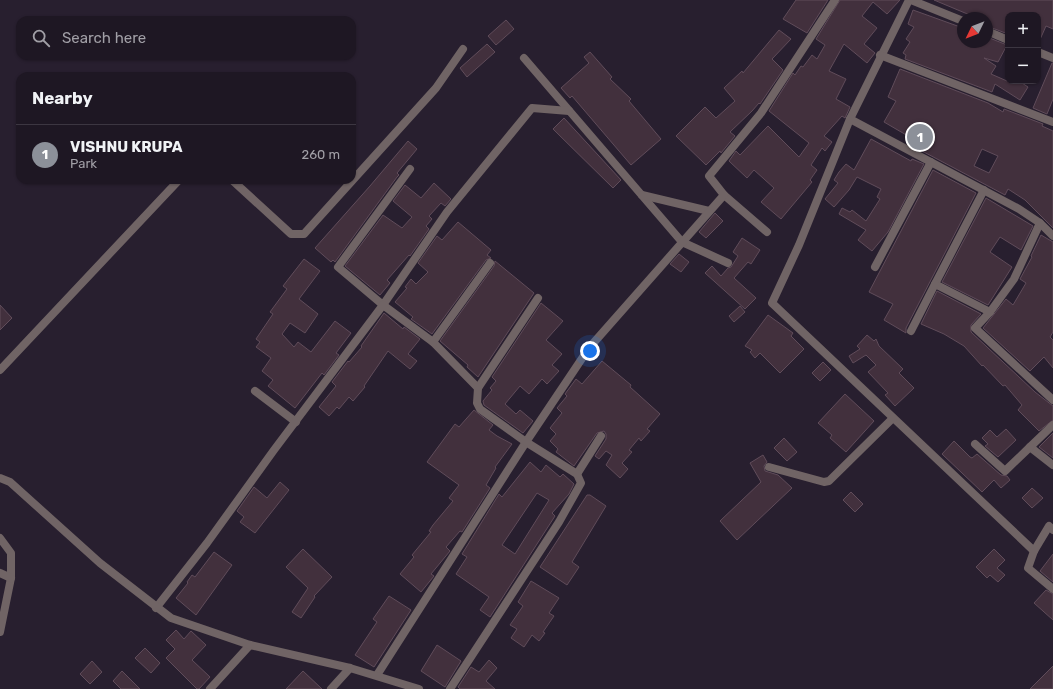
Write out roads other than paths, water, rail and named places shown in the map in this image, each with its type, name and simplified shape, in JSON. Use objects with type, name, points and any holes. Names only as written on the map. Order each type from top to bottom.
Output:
[{"type":"street","points":[[767,232],[724,194],[709,176],[761,113],[835,0]]},
{"type":"street","points":[[957,19],[910,0],[880,55],[850,119],[799,245],[772,303],[1034,551]]},
{"type":"street","points":[[993,34],[1005,39]]},
{"type":"street","points":[[356,176],[436,88],[463,50]]},
{"type":"street","points":[[1041,53],[1053,58]]},
{"type":"street","points":[[880,55],[1053,122]]},
{"type":"street","points":[[524,58],[682,242],[728,263]]},
{"type":"street","points":[[156,608],[207,543],[383,306],[447,212],[532,108],[569,111]]},
{"type":"street","points":[[850,119],[1020,209],[1040,223],[1053,236]]},
{"type":"street","points":[[875,266],[931,162]]},
{"type":"street","points":[[410,169],[338,267],[383,306],[433,342],[478,388]]},
{"type":"street","points":[[0,370],[175,184]]},
{"type":"street","points":[[236,184],[291,234],[304,234],[349,184]]},
{"type":"street","points":[[911,331],[984,190]]},
{"type":"street","points":[[641,194],[709,212]]},
{"type":"street","points":[[377,675],[526,442],[589,348],[724,194]]},
{"type":"street","points":[[1040,223],[1014,278],[990,312],[975,328],[1053,400]]},
{"type":"street","points":[[433,342],[490,263]]},
{"type":"street","points":[[935,284],[990,312]]},
{"type":"street","points":[[450,689],[559,522],[581,482],[577,474],[526,442],[480,409],[477,403],[478,388],[538,298]]},
{"type":"street","points":[[256,391],[296,422]]},
{"type":"street","points":[[769,467],[824,482],[829,481],[893,418]]},
{"type":"street","points":[[975,444],[1005,471],[1053,424]]},
{"type":"street","points":[[577,474],[601,436]]},
{"type":"street","points":[[1030,447],[1053,465]]},
{"type":"street","points":[[0,478],[10,482],[100,563],[156,608],[171,618],[250,645],[377,675],[419,689]]},
{"type":"street","points":[[1053,530],[1049,526],[1034,551],[1028,568],[1053,589]]},
{"type":"street","points":[[0,538],[11,553],[11,578],[0,632]]},
{"type":"street","points":[[0,573],[11,578]]},
{"type":"street","points":[[210,689],[250,645]]},
{"type":"street","points":[[331,689],[350,668]]},
{"type":"place","name":"VISHNU KRUPA","points":[[920,137]]}]
